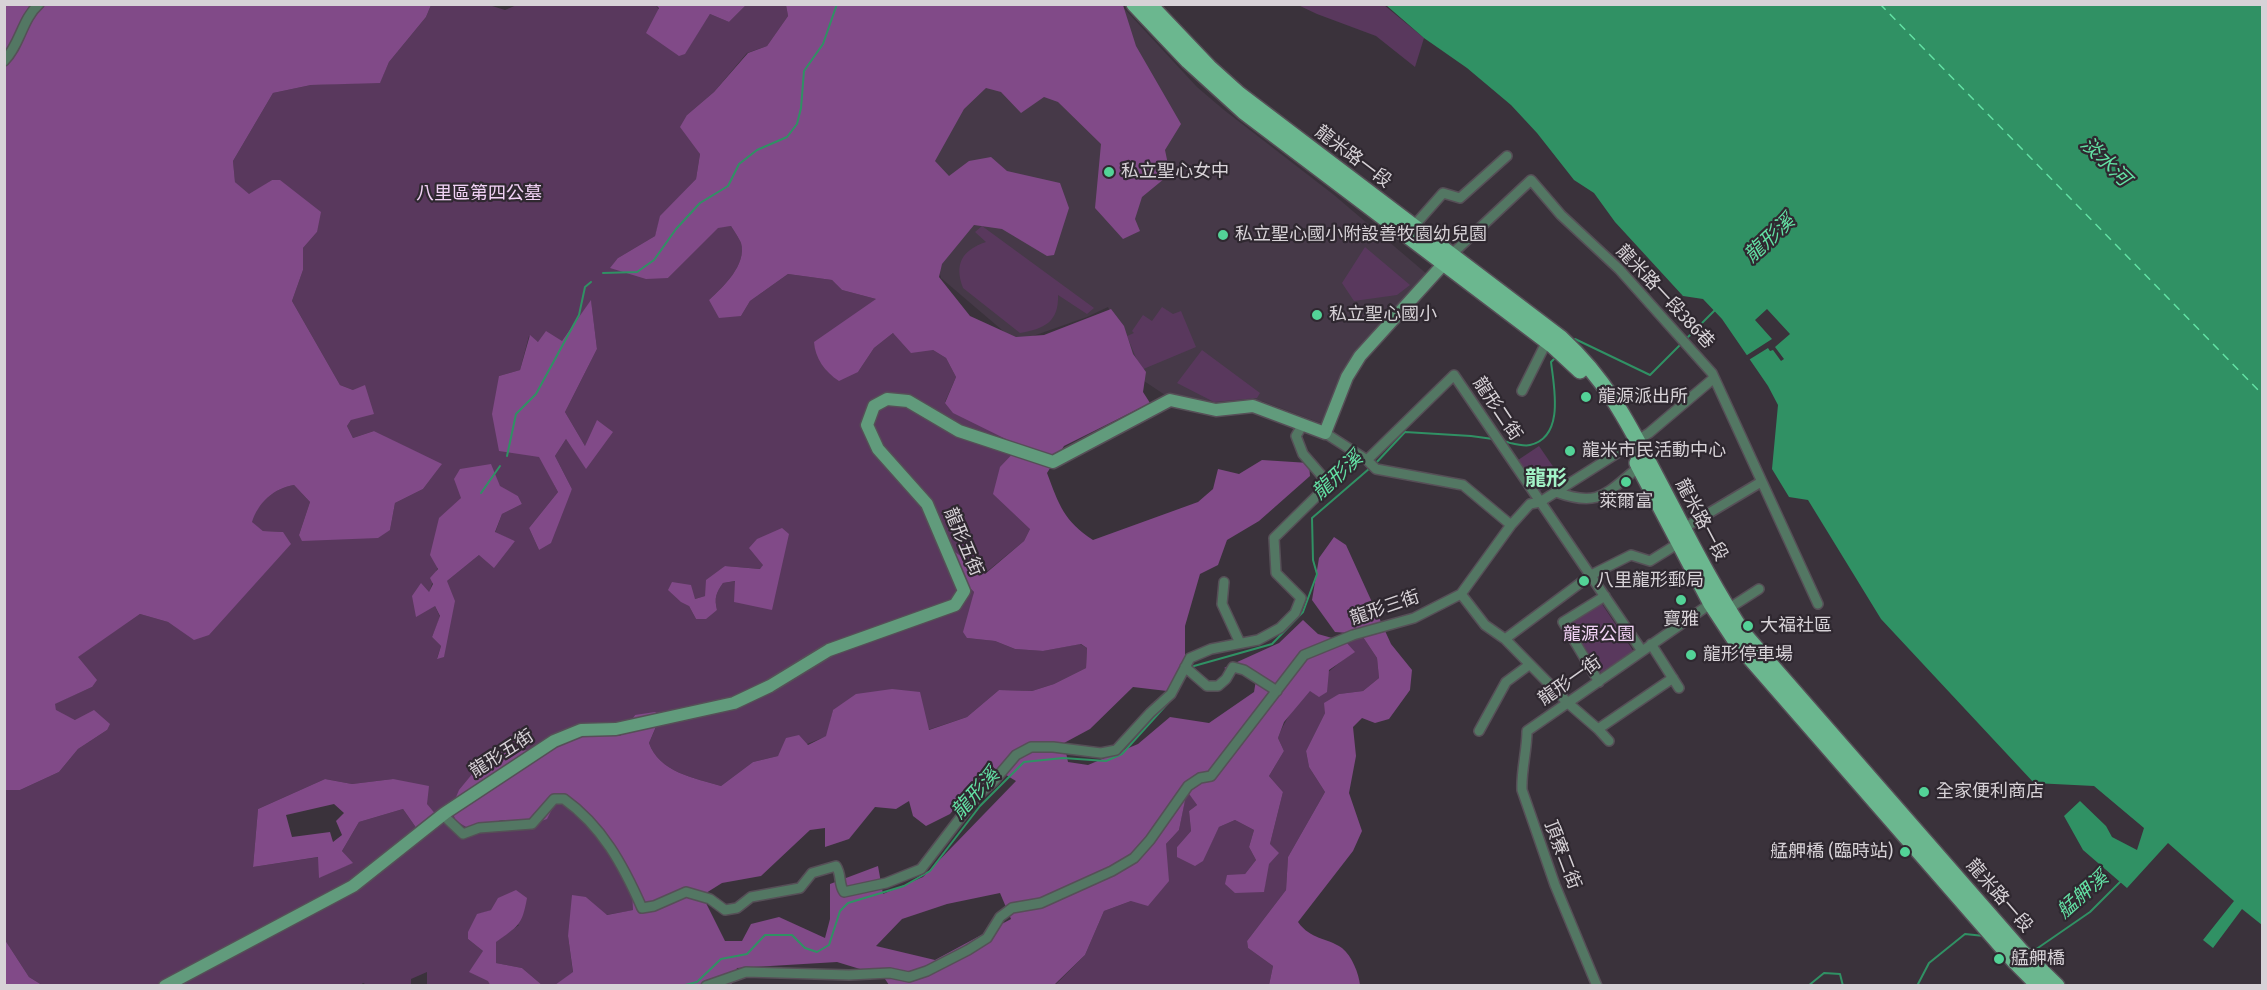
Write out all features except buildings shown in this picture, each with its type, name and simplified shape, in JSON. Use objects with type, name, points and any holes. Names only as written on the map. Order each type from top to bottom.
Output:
[{"type":"main road","name":"龍米路一段","points":[[1134,4],[1188,61],[1448,259],[1560,346],[1585,369],[1633,443],[1681,535],[1753,663],[1969,909],[2022,959],[2056,986]]},
{"type":"main road","name":"龍米路一段","points":[[1149,4],[1235,98],[1413,227],[1448,259]]},
{"type":"main road","name":"龍米路一段","points":[[1633,443],[1639,467],[1681,535]]},
{"type":"main road","name":"龍米路一段","points":[[1720,604],[1760,654],[2022,959],[2039,986]]},
{"type":"street","points":[[4,61],[12,53],[27,22],[39,4]]},
{"type":"street","points":[[1413,227],[1443,194],[1460,198],[1507,156]]},
{"type":"street","name":"龍米路一段386巷","points":[[1448,259],[1531,180],[1561,216],[1619,268],[1689,346],[1714,378],[1818,604]]},
{"type":"street","points":[[1448,259],[1360,356],[1347,377],[1325,433],[1371,464],[1463,484],[1511,525]]},
{"type":"street","points":[[1522,391],[1560,346]]},
{"type":"street","name":"龍形二街","points":[[1371,464],[1454,375],[1642,651]]},
{"type":"street","name":"龍米路一段386巷","points":[[1633,443],[1649,433],[1714,378]]},
{"type":"street","name":"龍形五街","points":[[165,986],[353,886],[443,815],[554,741],[581,730],[616,729],[734,702],[770,686],[830,650],[955,605],[964,591],[927,504],[878,448],[867,425],[874,406],[887,399],[908,400],[959,431],[1053,462],[1170,400],[1216,410],[1253,406],[1325,433]]},
{"type":"street","points":[[443,815],[463,834],[479,828],[532,824],[554,799],[564,799],[583,813],[604,838],[630,881],[642,908],[654,906],[686,892],[710,899],[725,910],[737,908],[751,897],[800,888],[812,873],[836,866],[841,873],[840,886],[844,892],[886,884],[921,869],[977,795],[993,782],[1016,755],[1031,747],[1053,747],[1101,753],[1116,750],[1171,694],[1190,658],[1211,649],[1258,640],[1280,628],[1295,613],[1301,598],[1276,573],[1274,538],[1329,484],[1303,454],[1296,436],[1303,424]]},
{"type":"street","name":"龍形三街","points":[[706,986],[746,972],[838,975],[890,973],[909,977],[927,971],[987,938],[1000,917],[1012,908],[1041,903],[1112,871],[1134,858],[1150,840],[1188,786],[1200,778],[1211,776],[1304,656],[1353,635],[1414,618],[1461,594],[1511,525],[1530,504],[1540,502],[1633,443]]},
{"type":"street","points":[[1556,492],[1584,500],[1602,496],[1639,467]]},
{"type":"street","points":[[1505,639],[1591,575],[1631,555],[1650,561],[1681,535],[1761,482]]},
{"type":"street","points":[[1224,582],[1222,604],[1240,643]]},
{"type":"street","name":"龍形一街","points":[[1527,731],[1651,644],[1720,604],[1759,589]]},
{"type":"street","points":[[1461,594],[1485,625],[1505,639],[1609,741]]},
{"type":"street","points":[[1599,682],[1563,622],[1605,596]]},
{"type":"street","points":[[1651,644],[1679,688]]},
{"type":"street","points":[[1479,731],[1506,682],[1529,664]]},
{"type":"street","points":[[1185,667],[1207,686],[1218,686],[1226,679],[1233,667],[1244,670],[1277,691]]},
{"type":"street","points":[[1598,729],[1673,678]]},
{"type":"street","name":"頂寮二街","points":[[1527,731],[1527,752],[1521,776],[1526,807],[1597,986]]},
{"type":"shaded area","points":[[5,5],[431,5],[426,17],[389,62],[380,83],[311,85],[273,93],[233,161],[235,182],[249,194],[272,180],[280,180],[321,212],[317,232],[303,248],[303,270],[292,301],[340,385],[353,390],[365,385],[374,414],[351,420],[347,426],[353,438],[374,431],[442,464],[423,489],[395,503],[390,530],[378,538],[302,541],[299,535],[310,502],[294,485],[280,489],[268,497],[258,509],[252,522],[263,531],[283,532],[291,544],[209,635],[194,640],[168,622],[140,614],[78,657],[97,680],[92,687],[55,704],[56,710],[75,720],[94,710],[110,724],[107,730],[78,749],[59,772],[20,790],[5,790]]},
{"type":"shaded area","points":[[656,5],[746,5],[729,22],[710,14],[685,54],[679,56],[646,33],[659,8]]},
{"type":"shaded area","points":[[786,5],[1123,5],[1136,46],[1181,124],[1165,150],[1170,174],[1142,197],[1135,219],[1140,231],[1123,239],[1095,208],[1101,144],[1058,102],[1044,97],[1021,113],[1001,92],[986,88],[964,109],[935,161],[949,176],[969,161],[991,157],[1007,171],[1060,183],[1069,208],[1054,255],[1047,256],[1002,229],[974,225],[942,264],[939,277],[970,316],[1016,337],[1044,335],[1111,309],[1124,326],[1133,354],[1146,372],[1143,392],[1150,403],[1064,446],[1047,473],[1055,494],[1069,519],[1093,540],[1198,502],[1213,489],[1218,469],[1239,474],[1262,460],[1309,463],[1310,476],[1259,521],[1227,540],[1218,565],[1200,574],[1185,626],[1185,661],[1167,691],[1133,687],[1090,729],[1064,743],[1068,762],[1088,765],[1138,744],[1170,717],[1209,723],[1254,692],[1256,680],[1224,668],[1279,643],[1303,620],[1318,634],[1346,642],[1355,652],[1329,670],[1327,692],[1319,697],[1310,691],[1284,722],[1278,738],[1284,751],[1269,776],[1283,792],[1270,844],[1279,853],[1269,864],[1264,892],[1235,893],[1225,884],[1227,875],[1245,874],[1256,860],[1249,847],[1254,830],[1235,820],[1219,827],[1203,861],[1195,866],[1177,857],[1177,847],[1191,831],[1189,811],[1197,805],[1187,791],[1179,830],[1166,844],[1169,881],[1148,906],[1131,901],[1104,911],[1085,955],[1054,985],[889,985],[883,976],[837,962],[737,968],[731,985],[555,985],[573,972],[568,936],[572,895],[586,897],[607,915],[633,910],[632,889],[590,821],[570,801],[556,801],[547,819],[533,824],[503,820],[468,828],[456,821],[451,809],[459,790],[478,767],[503,751],[529,750],[567,733],[620,736],[635,715],[655,712],[661,715],[649,743],[661,761],[689,777],[721,786],[753,762],[778,756],[786,738],[799,735],[808,745],[826,736],[833,710],[856,694],[892,689],[920,692],[929,730],[967,717],[999,690],[1032,691],[1054,684],[1086,668],[1087,648],[1081,644],[1043,651],[1015,649],[995,641],[967,638],[963,632],[974,592],[948,566],[947,546],[985,574],[1024,541],[1030,529],[993,494],[1000,467],[1020,446],[953,413],[945,403],[956,377],[946,358],[933,350],[911,353],[893,333],[874,348],[858,372],[839,381],[829,373],[819,359],[814,342],[876,299],[842,290],[832,280],[788,274],[750,301],[741,316],[719,318],[709,300],[732,275],[742,251],[741,243],[731,226],[718,228],[668,278],[646,279],[610,268],[618,258],[655,236],[660,216],[696,179],[700,154],[680,127],[687,115],[714,92],[748,53],[767,46],[788,16]],"holes":[[[991,766],[1016,781],[923,877],[883,894],[878,866],[830,884],[830,919],[825,938],[779,917],[751,924],[742,941],[725,941],[706,903],[706,893],[722,883],[761,876],[810,830],[825,828],[825,847],[849,839],[875,807],[896,809],[909,801],[913,816],[926,826],[950,814]],[[1000,893],[1011,919],[935,960],[876,946],[902,919],[947,904]]]},
{"type":"shaded area","name":"私立聖心女中","points":[[1121,5],[1197,87],[1334,195],[1428,275],[1357,354],[1323,424],[1262,401],[1221,406],[1168,397],[1141,379],[1108,307],[1087,317],[1016,342],[941,278],[902,137]]},
{"type":"shaded area","points":[[591,300],[597,349],[565,412],[585,446],[597,420],[613,432],[586,469],[566,439],[555,456],[572,489],[551,543],[539,550],[529,528],[558,492],[539,457],[499,451],[492,414],[499,376],[520,370],[530,335],[538,342],[546,331],[562,341]]},
{"type":"shaded area","points":[[491,464],[500,486],[518,496],[522,504],[502,514],[495,532],[515,541],[494,568],[479,555],[447,581],[455,601],[444,657],[437,659],[441,646],[432,637],[440,616],[435,606],[416,617],[412,596],[421,583],[429,592],[433,584],[430,578],[438,569],[430,555],[439,518],[461,498],[454,479],[460,469]]},
{"type":"shaded area","points":[[782,528],[789,534],[772,610],[734,602],[735,581],[723,583],[717,593],[717,610],[706,619],[696,619],[689,606],[668,590],[672,582],[691,585],[695,599],[705,596],[706,580],[725,566],[760,569],[763,565],[749,548],[757,539]]},
{"type":"shaded area","points":[[1334,537],[1346,545],[1391,644],[1412,670],[1410,690],[1389,719],[1375,723],[1362,718],[1353,727],[1356,756],[1349,793],[1362,831],[1353,851],[1298,922],[1308,932],[1346,951],[1354,965],[1360,985],[1269,985],[1273,966],[1248,948],[1247,941],[1286,890],[1288,857],[1325,792],[1309,767],[1306,751],[1325,713],[1324,703],[1339,694],[1363,691],[1379,678],[1377,658],[1361,634],[1335,632],[1312,600],[1319,558]]},
{"type":"shaded area","points":[[325,779],[352,784],[393,779],[429,786],[427,804],[437,816],[417,829],[403,809],[359,822],[342,851],[353,863],[319,878],[318,857],[253,867],[258,809]],"holes":[[[334,804],[344,813],[336,821],[342,835],[333,842],[330,832],[292,837],[286,815]]]},
{"type":"shaded area","points":[[516,890],[527,898],[525,907],[518,924],[496,942],[496,963],[522,968],[542,985],[490,985],[488,981],[469,972],[483,951],[468,939],[468,932],[477,914],[491,910],[498,898]]},
{"type":"shaded area","points":[[5,940],[29,977],[42,985],[5,985]]},
{"type":"green space","name":"八里區第四公墓","points":[[519,4],[656,5],[685,53],[710,14],[729,22],[746,5],[786,5],[788,16],[767,46],[747,53],[714,92],[687,115],[700,154],[696,179],[661,216],[655,236],[618,258],[668,278],[718,227],[731,226],[741,243],[740,259],[732,275],[709,300],[741,316],[750,301],[788,274],[832,280],[842,290],[876,299],[858,372],[874,348],[893,333],[946,358],[956,377],[945,402],[1020,446],[1030,529],[1024,541],[984,574],[948,547],[948,566],[974,592],[967,638],[995,641],[1015,649],[1043,651],[1080,644],[1087,648],[1086,668],[1054,684],[1032,691],[999,690],[967,717],[928,730],[833,710],[827,736],[778,756],[753,762],[721,786],[689,777],[669,767],[654,753],[649,743],[661,716],[635,715],[620,736],[567,733],[529,750],[502,751],[468,828],[503,820],[533,824],[556,801],[570,801],[590,821],[632,889],[634,910],[606,915],[586,897],[568,936],[573,973],[556,985],[542,985],[522,968],[496,963],[495,942],[519,925],[491,910],[477,915],[468,939],[483,951],[490,985],[427,985],[427,972],[411,979],[411,986],[363,983],[360,986],[42,985],[29,977],[5,940],[5,790],[20,790],[59,772],[78,749],[107,730],[75,720],[56,711],[54,704],[92,687],[77,657],[140,614],[168,622],[194,639],[283,532],[263,531],[251,522],[262,503],[280,489],[294,485],[310,502],[299,535],[390,530],[395,503],[423,489],[441,465],[374,431],[353,438],[347,426],[351,420],[353,390],[340,385],[292,301],[303,270],[303,248],[317,232],[272,180],[249,195],[235,182],[233,161],[273,93],[311,85],[380,82],[389,62],[426,17],[431,5],[489,5],[505,10]],"holes":[[[591,301],[597,349],[565,412],[585,446],[586,468],[566,439],[555,456],[572,489],[539,550],[529,528],[558,492],[499,376],[520,370],[529,336],[538,342],[562,342]],[[500,487],[518,496],[522,504],[502,514],[495,533],[515,541],[479,555],[447,581],[444,656],[437,658],[441,646],[432,637],[440,617],[429,593],[461,498]],[[763,565],[772,610],[736,581],[723,583],[717,593],[717,610],[696,619],[689,606],[695,599],[705,596],[725,566],[761,569]],[[325,779],[352,784],[393,779],[417,829],[403,809],[359,822],[342,851],[352,863],[320,877],[319,857],[253,867],[258,809]]]},
{"type":"green space","points":[[1298,5],[1384,5],[1424,38],[1415,67],[1376,36]]},
{"type":"green space","points":[[982,226],[1094,308],[1087,314],[1058,295],[1056,312],[1048,323],[1020,333],[963,288],[959,272],[960,265],[971,249],[986,242],[975,232]]},
{"type":"green space","points":[[1365,247],[1410,285],[1397,295],[1354,301],[1342,283]]},
{"type":"green space","points":[[1162,307],[1173,314],[1181,311],[1196,347],[1141,370],[1127,336],[1134,333],[1132,331],[1143,315],[1152,321]]},
{"type":"green space","points":[[1202,350],[1260,393],[1257,398],[1214,402],[1177,383]]},
{"type":"green space","points":[[1539,446],[1561,478],[1538,492],[1518,460]]},
{"type":"green space","name":"龍源公園","points":[[1600,601],[1634,652],[1601,673],[1569,623]]},
{"type":"green space","points":[[1361,634],[1377,658],[1379,678],[1363,691],[1339,694],[1325,713],[1306,751],[1309,767],[1325,792],[1288,857],[1286,890],[1247,941],[1248,948],[1273,966],[1269,985],[1054,986],[1085,955],[1104,911],[1131,901],[1166,844],[1179,830],[1187,790],[1197,805],[1189,811],[1191,831],[1177,847],[1202,861],[1219,827],[1235,820],[1254,830],[1249,847],[1256,860],[1245,874],[1264,891],[1270,844],[1283,792],[1269,776],[1284,751],[1278,738],[1300,701],[1331,669],[1354,652],[1346,642]]},
{"type":"water","name":"淡水河","points":[[1386,5],[2262,5],[2262,925],[2242,909],[2213,948],[2203,940],[2234,901],[2168,843],[2127,888],[2083,850],[2064,816],[2080,801],[2106,826],[2112,837],[2137,850],[2144,828],[2094,786],[2034,783],[1881,619],[1808,500],[1789,497],[1772,469],[1778,405],[1768,386],[1722,319],[1703,299],[1683,296],[1615,222],[1594,193],[1574,180],[1537,133],[1511,105],[1467,68],[1424,38]]},
{"type":"pier","points":[[1767,309],[1790,334],[1775,347],[1784,359],[1781,361],[1773,350],[1770,351],[1768,348],[1747,361],[1744,357],[1772,339],[1755,320]]},
{"type":"waterway","points":[[603,273],[637,272],[654,260],[676,229],[700,203],[728,186],[739,164],[757,150],[787,137],[797,124],[801,108],[804,71],[823,44],[837,4]]},
{"type":"waterway","points":[[507,456],[516,414],[536,394],[579,315],[585,287],[591,282]]},
{"type":"waterway","name":"龍形溪","points":[[1685,340],[1715,310]]},
{"type":"waterway","name":"龍形溪","points":[[1573,341],[1575,339],[1650,375],[1681,344]]},
{"type":"waterway","name":"龍形溪","points":[[1502,441],[1530,445],[1541,440],[1548,432],[1555,410],[1551,362],[1556,357]]},
{"type":"waterway","name":"龍形溪","points":[[1375,464],[1405,432],[1493,439]]},
{"type":"waterway","points":[[481,493],[500,466]]},
{"type":"waterway","name":"龍形溪","points":[[1192,669],[1194,666],[1272,644],[1303,612],[1317,574],[1313,560],[1312,518],[1370,468]]},
{"type":"waterway","name":"龍形溪","points":[[1181,683],[1188,673]]},
{"type":"waterway","name":"龍形溪","points":[[681,986],[697,982],[721,959],[747,954],[765,935],[792,935],[805,948],[817,952],[829,945],[840,911],[848,903],[904,886],[930,871],[980,806],[1024,762],[1063,758],[1106,761],[1122,754],[1168,703]]},
{"type":"waterway","name":"艋舺溪","points":[[2032,952],[2090,912],[2121,881]]},
{"type":"waterway","name":"艋舺溪","points":[[1917,986],[1929,963],[1965,934],[1984,936]]},
{"type":"waterway","name":"艋舺溪","points":[[1808,986],[1824,973],[1840,974],[1843,986]]},
{"type":"ferry route","points":[[1880,4],[2262,394]]},
{"type":"place","name":"私立聖心女中","points":[[1109,172]]},
{"type":"place","name":"私立聖心國小附設善牧園幼兒園","points":[[1223,235]]},
{"type":"place","name":"私立聖心國小","points":[[1317,315]]},
{"type":"place","name":"龍源派出所","points":[[1586,397]]},
{"type":"place","name":"龍米市民活動中心","points":[[1570,451]]},
{"type":"place","name":"萊爾富","points":[[1626,482]]},
{"type":"place","name":"八里龍形郵局","points":[[1584,581]]},
{"type":"place","name":"寶雅","points":[[1681,600]]},
{"type":"place","name":"大福社區","points":[[1748,626]]},
{"type":"place","name":"龍形停車場","points":[[1691,655]]},
{"type":"place","name":"全家便利商店","points":[[1924,792]]},
{"type":"place","name":"艋舺橋 (臨時站)","points":[[1905,852]]},
{"type":"place","name":"艋舺橋","points":[[1999,959]]},
{"type":"district","name":"龍形","points":[[1546,479]]}]
